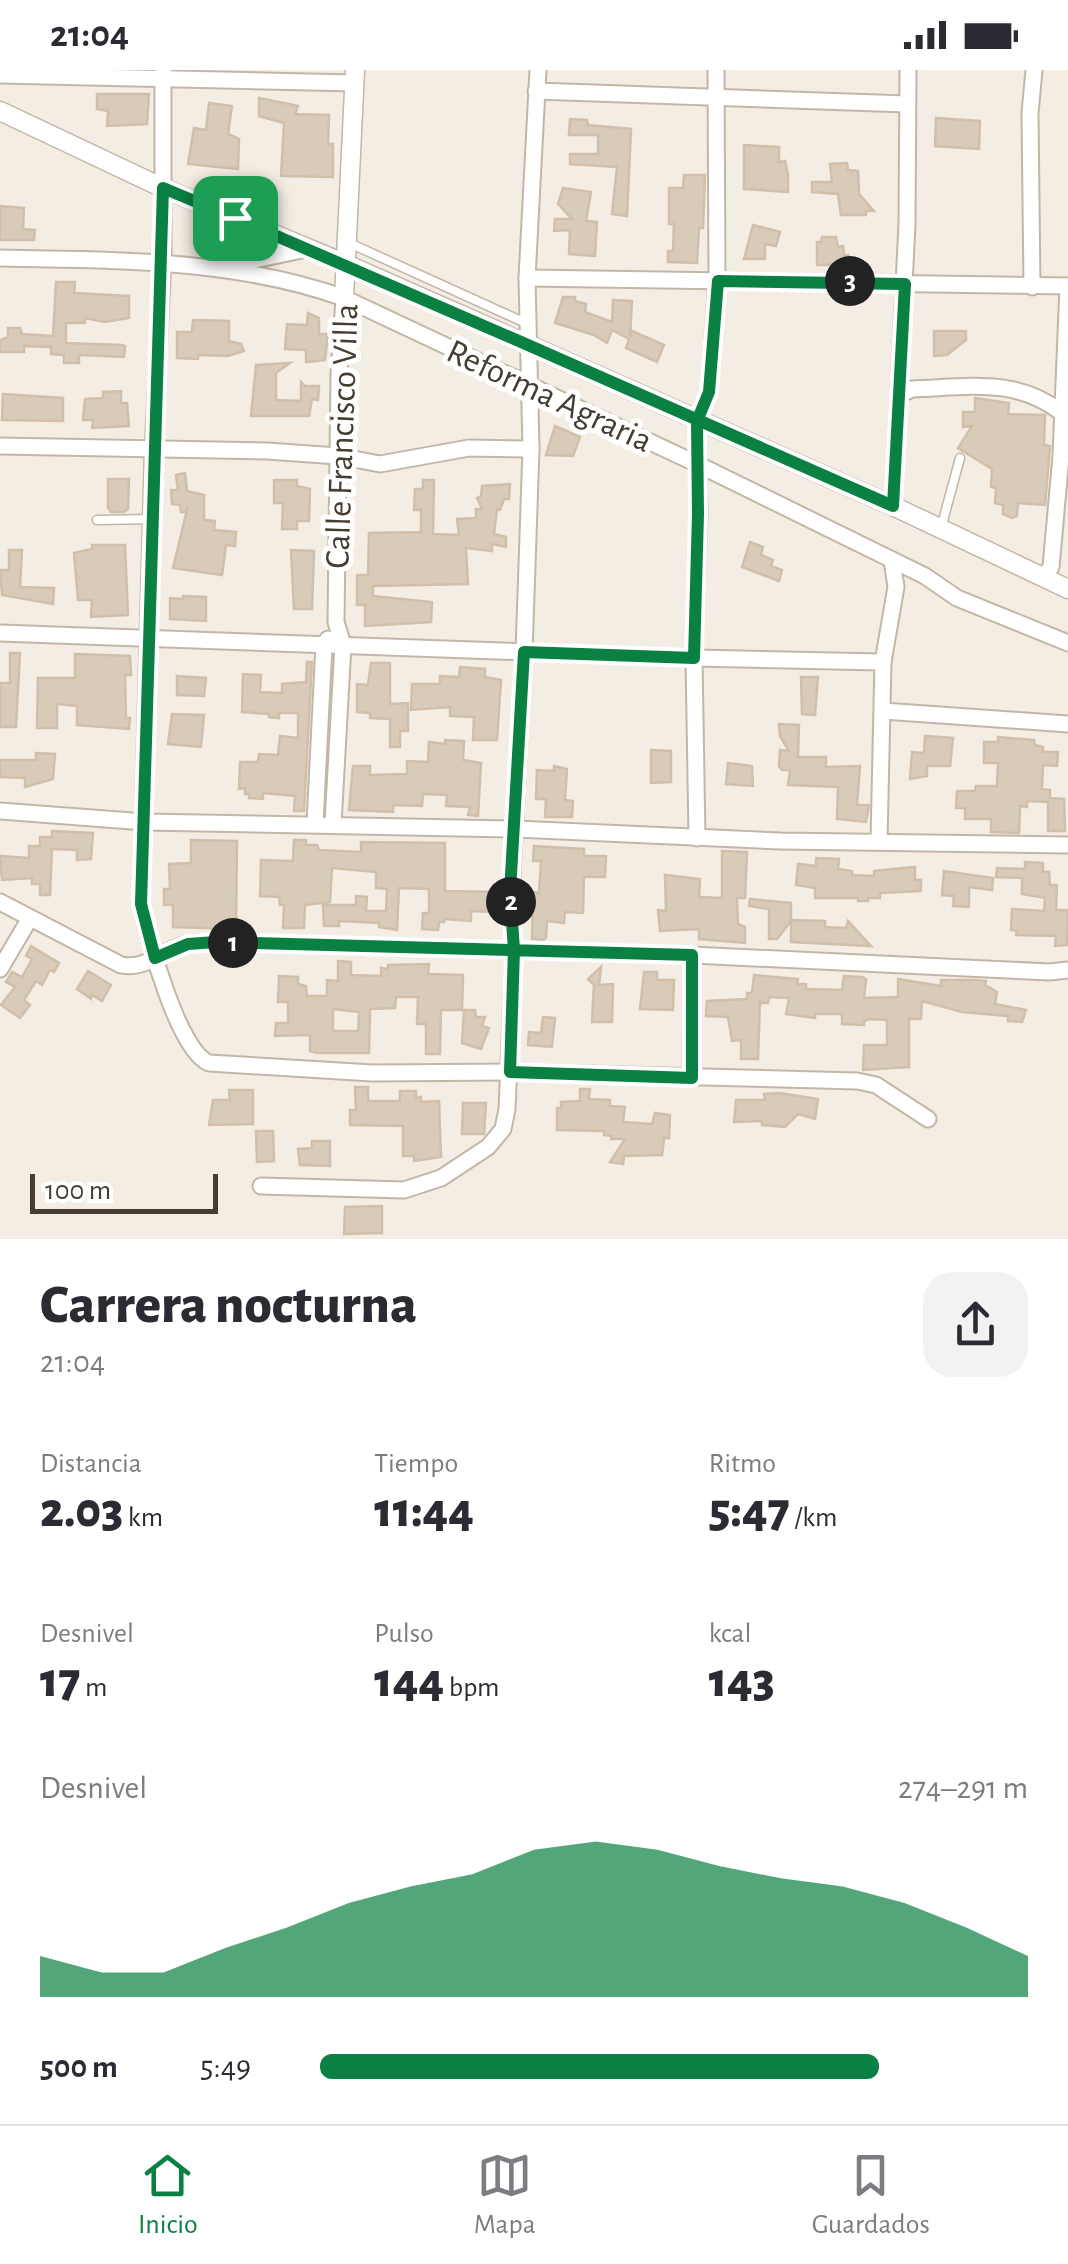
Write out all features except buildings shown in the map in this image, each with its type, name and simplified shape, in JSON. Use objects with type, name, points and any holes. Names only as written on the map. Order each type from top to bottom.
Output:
[{"type":"street","points":[[261,1186],[404,1190],[441,1178],[497,1138],[505,1119],[514,950],[510,892],[516,829],[531,449],[527,278],[538,70]]},
{"type":"street","points":[[697,838],[697,421],[709,392],[718,281],[716,70]]},
{"type":"street","points":[[893,506],[905,284],[908,70]]},
{"type":"street","points":[[1032,287],[1030,113],[1034,70]]},
{"type":"street","points":[[163,74],[163,261],[153,450],[141,904],[155,958],[183,1033],[202,1061],[372,1073],[510,1072],[857,1081],[876,1085],[928,1120]]},
{"type":"street","points":[[0,75],[354,76]]},
{"type":"street","name":"Calle Francisco Villa","points":[[333,824],[343,644],[336,622],[338,456],[354,76]]},
{"type":"street","points":[[536,91],[907,104]]},
{"type":"street","points":[[0,111],[163,188],[346,264],[941,528],[1055,570],[1068,588]]},
{"type":"street","points":[[212,269],[307,249]]},
{"type":"street","name":"Reforma Agraria","points":[[0,258],[163,261],[308,285],[344,298],[696,464],[892,560],[958,598],[1068,643]]},
{"type":"street","points":[[527,278],[1068,286],[1055,570]]},
{"type":"street","points":[[900,396],[912,389],[1008,387],[1042,397],[1062,413]]},
{"type":"street","points":[[0,446],[267,451],[338,456],[380,464],[469,448],[531,449]]},
{"type":"street","points":[[879,841],[883,662],[896,588],[892,560]]},
{"type":"street","name":"Calle Francisco Villa","points":[[315,823],[324,645],[336,622]]},
{"type":"street","points":[[0,633],[883,662]]},
{"type":"street","points":[[884,711],[1068,724]]},
{"type":"street","points":[[0,812],[146,822],[315,823],[697,838],[1068,845]]},
{"type":"street","points":[[0,902],[120,966],[141,966],[188,944],[216,942],[1068,970]]},
{"type":"street","points":[[0,969],[30,918]]},
{"type":"street","points":[[692,955],[692,1078]]},
{"type":"lane","points":[[346,242],[528,324]]},
{"type":"lane","points":[[941,528],[960,458]]},
{"type":"lane","points":[[97,520],[152,518]]},
{"type":"route","points":[[235,218],[163,188],[141,904],[155,958],[188,944],[216,942],[514,950],[692,955],[692,1078],[510,1072],[514,950],[510,892],[524,652],[694,658],[697,421],[709,392],[718,281],[905,284],[893,506],[697,421],[346,264],[235,218]]}]
